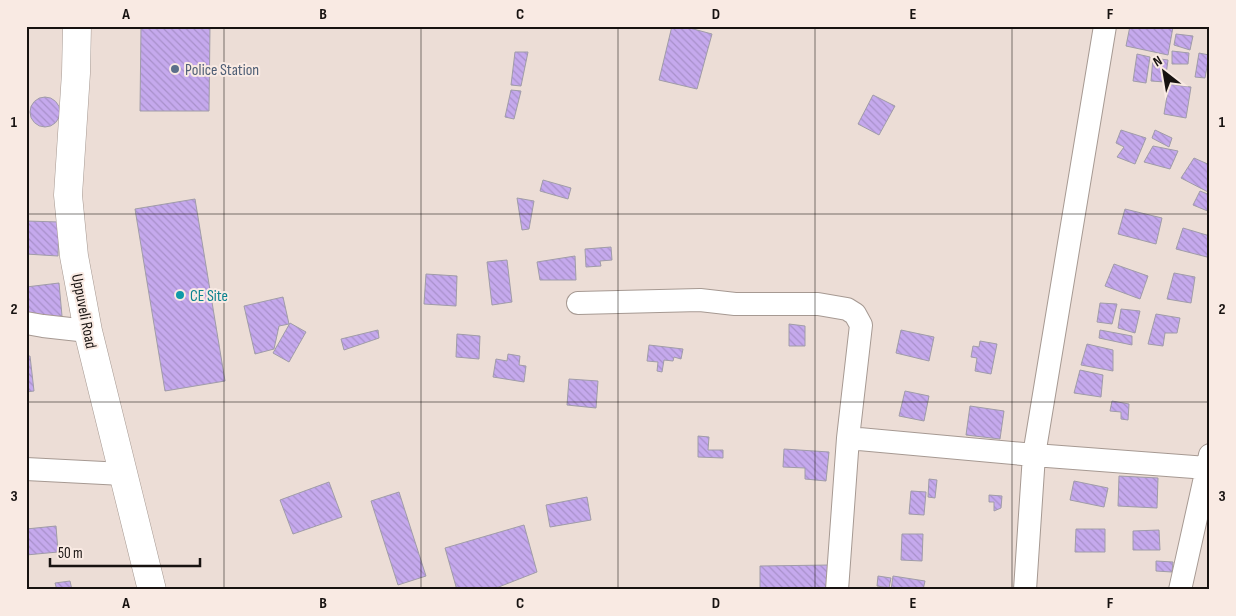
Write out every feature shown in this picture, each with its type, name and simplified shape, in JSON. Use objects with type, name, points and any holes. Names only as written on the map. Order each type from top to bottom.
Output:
[{"type":"main road","name":"Uppuveli Road","points":[[77,26],[76,73],[68,195],[74,256],[88,330],[152,590]]},
{"type":"street","points":[[1025,590],[1034,455],[1105,26]]},
{"type":"street","points":[[578,303],[700,300],[735,304],[818,304],[846,308],[855,314],[861,325],[848,438],[837,590]]},
{"type":"street","points":[[26,323],[88,330]]},
{"type":"street","points":[[848,438],[1034,455],[1208,461],[1180,590]]},
{"type":"street","points":[[26,469],[123,474]]},
{"type":"building","name":"Police Station","points":[[141,26],[210,26],[209,111],[140,111]]},
{"type":"building","points":[[672,26],[682,26],[712,34],[697,89],[659,80]]},
{"type":"building","points":[[1130,26],[1173,27],[1168,55],[1126,46]]},
{"type":"building","points":[[1176,34],[1193,36],[1190,50],[1174,45]]},
{"type":"building","points":[[1172,51],[1189,53],[1188,64],[1172,64]]},
{"type":"building","points":[[515,52],[528,52],[521,86],[511,85]]},
{"type":"building","points":[[1199,53],[1209,55],[1205,78],[1195,77]]},
{"type":"building","points":[[1137,54],[1150,57],[1146,83],[1133,81]]},
{"type":"building","points":[[1153,58],[1168,60],[1165,82],[1151,81]]},
{"type":"building","points":[[1169,84],[1191,87],[1186,118],[1164,114]]},
{"type":"building","points":[[511,90],[521,91],[514,119],[505,117]]},
{"type":"building","points":[[873,95],[895,106],[879,135],[858,124]]},
{"type":"building","points":[[45,97],[51,98],[59,106],[59,118],[51,126],[45,127],[39,126],[31,118],[30,112],[31,106],[39,98]]},
{"type":"building","points":[[1121,130],[1146,138],[1135,164],[1117,157],[1124,147],[1116,143]]},
{"type":"building","points":[[1155,130],[1172,138],[1169,147],[1152,138]]},
{"type":"building","points":[[1153,146],[1178,151],[1170,169],[1144,162]]},
{"type":"building","points":[[1194,158],[1210,165],[1210,193],[1181,178]]},
{"type":"building","points":[[543,180],[571,188],[568,199],[540,191]]},
{"type":"building","points":[[1200,191],[1210,195],[1210,212],[1193,205]]},
{"type":"building","points":[[517,198],[534,201],[529,229],[522,230]]},
{"type":"building","name":"CE Site","points":[[195,199],[225,381],[165,391],[135,209]]},
{"type":"building","points":[[1125,209],[1162,218],[1156,244],[1118,234]]},
{"type":"building","points":[[26,221],[59,222],[58,256],[26,254]]},
{"type":"building","points":[[1183,228],[1210,236],[1210,248],[1207,257],[1176,249]]},
{"type":"building","points":[[611,247],[612,260],[600,261],[601,266],[586,267],[585,249]]},
{"type":"building","points":[[575,256],[576,280],[540,280],[537,262]]},
{"type":"building","points":[[507,260],[512,302],[492,305],[487,262]]},
{"type":"building","points":[[1114,264],[1148,276],[1140,299],[1105,286]]},
{"type":"building","points":[[1174,273],[1195,277],[1191,303],[1167,299]]},
{"type":"building","points":[[426,274],[457,276],[456,306],[424,304]]},
{"type":"building","points":[[59,283],[62,316],[28,320],[26,287]]},
{"type":"building","points":[[283,297],[289,324],[279,326],[274,349],[255,354],[244,306]]},
{"type":"building","points":[[1100,303],[1117,304],[1112,324],[1097,322]]},
{"type":"building","points":[[1121,309],[1140,311],[1135,333],[1118,328]]},
{"type":"building","points":[[1156,314],[1180,318],[1177,333],[1165,333],[1163,346],[1148,344]]},
{"type":"building","points":[[290,323],[306,332],[289,362],[273,353]]},
{"type":"building","points":[[789,324],[805,326],[805,346],[789,346]]},
{"type":"building","points":[[378,330],[379,338],[344,350],[341,339]]},
{"type":"building","points":[[901,330],[934,337],[929,361],[896,353]]},
{"type":"building","points":[[1100,330],[1132,336],[1132,345],[1099,338]]},
{"type":"building","points":[[457,334],[480,336],[479,359],[456,357]]},
{"type":"building","points":[[980,341],[997,344],[991,374],[975,371],[977,358],[971,357],[973,346],[979,347]]},
{"type":"building","points":[[1087,344],[1113,350],[1113,371],[1081,365]]},
{"type":"building","points":[[649,345],[683,349],[681,359],[674,357],[673,361],[664,360],[662,372],[657,371],[658,362],[647,361]]},
{"type":"building","points":[[508,354],[520,356],[519,365],[526,366],[524,382],[493,377],[496,359],[507,361]]},
{"type":"building","points":[[26,356],[30,356],[34,391],[26,392]]},
{"type":"building","points":[[1080,370],[1103,375],[1101,397],[1074,393]]},
{"type":"building","points":[[569,379],[598,381],[596,408],[567,405]]},
{"type":"building","points":[[905,391],[929,396],[924,421],[899,416]]},
{"type":"building","points":[[1112,401],[1129,404],[1128,420],[1121,419],[1121,412],[1110,411]]},
{"type":"building","points":[[970,406],[1004,411],[1000,439],[966,435]]},
{"type":"building","points":[[698,436],[709,437],[708,450],[723,450],[723,458],[698,457]]},
{"type":"building","points":[[784,449],[829,452],[826,481],[805,479],[805,468],[783,467]]},
{"type":"building","points":[[1119,476],[1158,478],[1157,508],[1118,506]]},
{"type":"building","points":[[929,479],[937,480],[935,498],[928,497]]},
{"type":"building","points":[[1074,481],[1108,488],[1104,507],[1070,500]]},
{"type":"building","points":[[329,482],[342,517],[293,534],[280,500]]},
{"type":"building","points":[[911,491],[926,492],[924,515],[909,514]]},
{"type":"building","points":[[399,492],[426,576],[398,585],[371,501]]},
{"type":"building","points":[[989,495],[1002,496],[1001,508],[994,511],[994,502],[989,502]]},
{"type":"building","points":[[587,497],[591,520],[550,527],[546,505]]},
{"type":"building","points":[[524,525],[537,572],[491,590],[457,590],[445,548]]},
{"type":"building","points":[[56,526],[58,552],[26,555],[26,529]]},
{"type":"building","points":[[1076,529],[1105,529],[1105,552],[1075,552]]},
{"type":"building","points":[[1159,530],[1160,550],[1133,550],[1133,531]]},
{"type":"building","points":[[902,534],[923,534],[922,561],[901,560]]},
{"type":"building","points":[[1156,561],[1173,562],[1172,572],[1156,571]]},
{"type":"building","points":[[830,565],[830,590],[760,590],[760,566]]},
{"type":"building","points":[[878,576],[891,578],[889,588],[877,586]]},
{"type":"building","points":[[893,576],[925,581],[923,590],[891,590]]},
{"type":"building","points":[[70,581],[72,590],[57,590],[55,583]]},
{"type":"place","name":"Police Station","points":[[175,69]]},
{"type":"place","name":"CE Site","points":[[180,295]]}]
